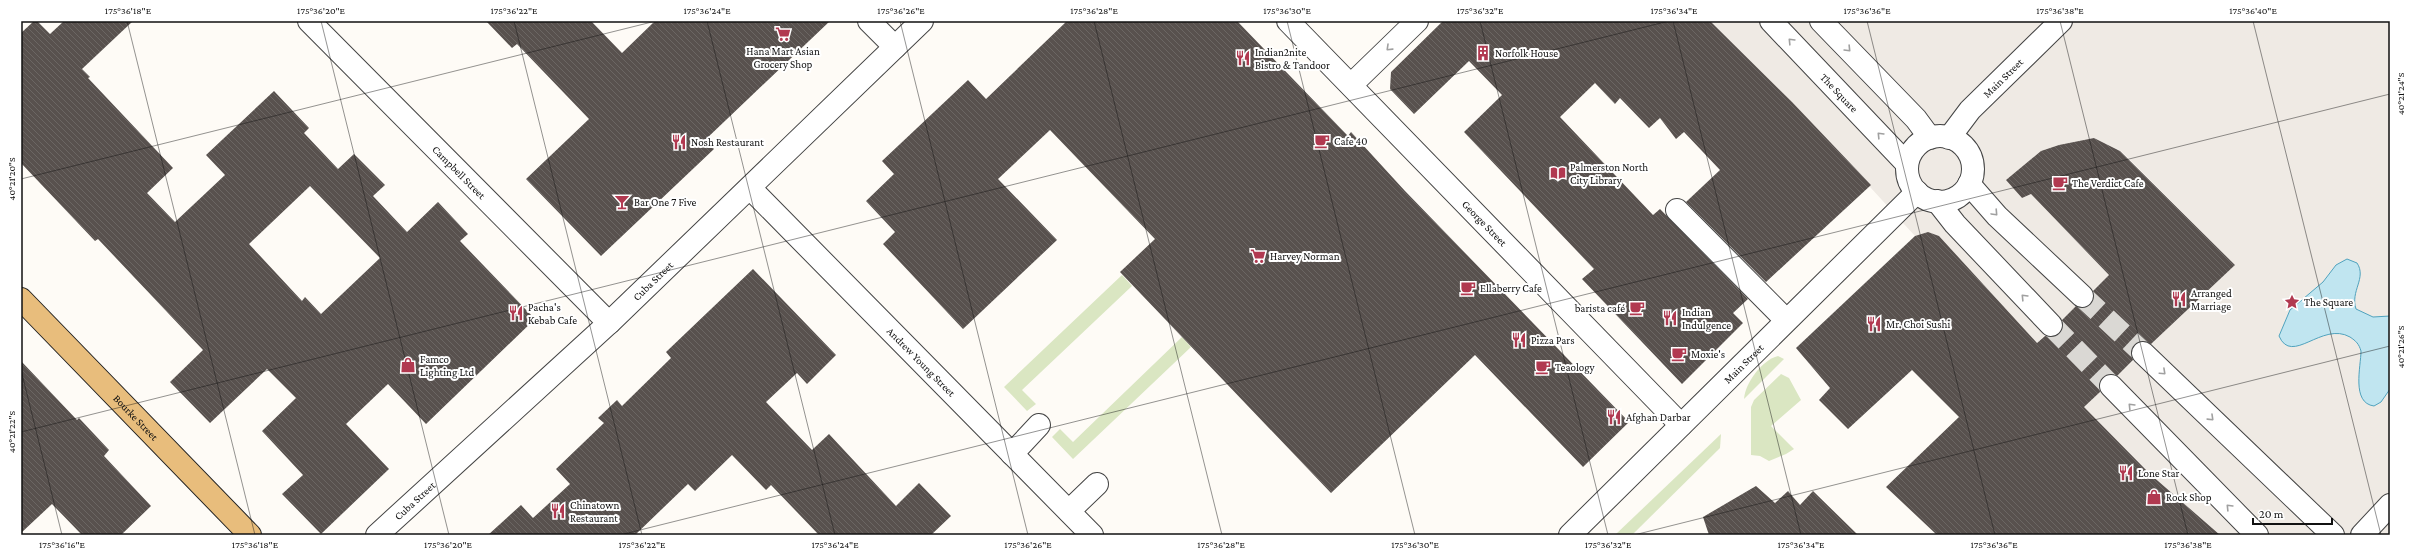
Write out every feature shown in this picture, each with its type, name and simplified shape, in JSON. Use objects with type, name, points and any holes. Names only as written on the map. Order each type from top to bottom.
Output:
[{"type":"main road","name":"Bourke Street","points":[[21,300],[250,535]]},
{"type":"street","name":"Campbell Street","points":[[309,21],[609,322]]},
{"type":"street","points":[[869,21],[895,48]]},
{"type":"street","name":"Cuba Street","points":[[377,535],[609,322],[922,21]]},
{"type":"street","name":"George Street","points":[[1288,21],[1681,425]]},
{"type":"street","points":[[1351,85],[1417,21]]},
{"type":"street","name":"The Square","points":[[1771,21],[1907,164]]},
{"type":"street","points":[[1821,21],[1916,119],[1940,138],[1962,145],[1970,156],[1972,176],[1969,184],[1956,198],[1937,202],[1930,200],[1917,192],[1910,184],[1907,164],[1915,147],[1940,138]]},
{"type":"street","name":"Main Street","points":[[1940,138],[2062,21]]},
{"type":"street","points":[[1969,184],[1997,216],[2082,296]]},
{"type":"street","name":"Andrew Young Street","points":[[750,188],[1092,535]]},
{"type":"street","name":"Main Street","points":[[1570,535],[1917,192]]},
{"type":"street","points":[[1937,202],[1954,224],[2051,325]]},
{"type":"street","points":[[1677,210],[1786,320]]},
{"type":"street","points":[[2143,353],[2333,535]]},
{"type":"street","points":[[2111,386],[2256,535]]},
{"type":"street","points":[[1012,454],[1039,425]]},
{"type":"street","points":[[1069,511],[1097,484]]},
{"type":"street","points":[[2362,535],[2390,505]]},
{"type":"green space","points":[[1122,275],[1132,286],[1022,390],[1036,404],[1027,411],[1004,387]]},
{"type":"green space","points":[[1182,337],[1191,347],[1073,459],[1052,437],[1060,429],[1073,442]]},
{"type":"green space","points":[[1778,356],[1784,359],[1744,399],[1747,386],[1755,373],[1766,362]]},
{"type":"green space","points":[[1781,374],[1789,378],[1801,400],[1771,426],[1794,449],[1769,461],[1760,456],[1751,455],[1751,407],[1754,400]]},
{"type":"green space","points":[[1721,434],[1720,448],[1632,535],[1615,535]]},
{"type":"shaded area","name":"The Square","points":[[1710,21],[2390,21],[2390,535],[2220,535],[2150,474],[2084,407],[2235,265],[2121,151],[2094,138],[2060,145],[2041,151],[2007,180],[2022,198],[2031,194],[2109,275],[2028,351],[2024,329],[1939,236],[1928,232],[1915,236],[1792,102]]},
{"type":"water","points":[[2347,259],[2357,263],[2360,269],[2355,296],[2356,309],[2373,317],[2390,316],[2390,389],[2381,402],[2374,406],[2367,403],[2362,398],[2359,383],[2361,351],[2356,341],[2352,338],[2339,334],[2329,334],[2292,347],[2285,344],[2279,336],[2290,310],[2323,282],[2336,265]]},
{"type":"building","points":[[34,21],[37,21],[50,34],[64,21],[133,21],[82,69],[90,77],[88,78],[173,168],[147,193],[175,222],[225,175],[206,155],[274,91],[309,128],[304,133],[338,169],[354,154],[385,185],[373,196],[407,232],[438,202],[468,234],[460,241],[535,319],[426,424],[388,384],[346,424],[389,469],[321,534],[282,494],[303,475],[262,431],[296,398],[267,369],[210,423],[170,382],[203,350],[98,239],[95,241],[21,163],[21,33]],"holes":[[[310,186],[380,258],[321,314],[305,297],[302,301],[249,244]]]},
{"type":"building","points":[[486,21],[591,21],[622,53],[655,21],[830,21],[705,140],[714,149],[601,256],[526,179],[589,119],[517,44],[512,48]]},
{"type":"building","name":"Harvey Norman","points":[[1067,21],[1237,21],[1348,136],[1351,132],[1405,191],[1629,422],[1583,467],[1475,355],[1331,493],[1120,272],[1155,239],[1050,130],[998,179],[1057,240],[963,329],[883,244],[895,232],[866,201],[894,174],[882,161],[968,80],[986,99]]},
{"type":"building","points":[[1443,21],[1710,21],[1792,102],[1871,185],[1766,282],[1686,202],[1720,170],[1684,132],[1676,139],[1660,118],[1649,128],[1620,98],[1615,104],[1595,83],[1560,117],[1653,215],[1660,209],[1748,299],[1733,313],[1743,323],[1682,384],[1582,279],[1594,269],[1464,132],[1502,95],[1469,61],[1414,114],[1390,89],[1391,72]]},
{"type":"building","points":[[2094,138],[2120,151],[2235,265],[2151,344],[2140,341],[2134,344],[2131,350],[2133,360],[2117,376],[2108,374],[2103,377],[2099,383],[2100,392],[2084,407],[2150,474],[2220,535],[1937,535],[1886,487],[1959,417],[1912,370],[1848,429],[1819,400],[1830,388],[1796,348],[1915,236],[1928,232],[1939,236],[2037,343],[2045,336],[2054,337],[2059,334],[2063,328],[2062,320],[2076,306],[2085,308],[2091,305],[2094,298],[2093,291],[2109,275],[2031,194],[2022,198],[2006,180],[2041,151],[2059,145]]},
{"type":"building","points":[[753,269],[836,355],[807,384],[797,373],[766,402],[812,450],[829,434],[896,506],[919,483],[951,516],[931,535],[819,535],[771,485],[766,490],[732,455],[695,491],[688,484],[635,535],[488,535],[521,505],[533,518],[570,484],[556,469],[604,423],[598,418],[617,400],[622,406],[671,358],[666,352]]},
{"type":"building","points":[[21,361],[77,420],[79,418],[109,450],[104,456],[151,506],[121,535],[82,535],[52,504],[21,533]]},
{"type":"building","points":[[1756,486],[1775,503],[1788,491],[1800,505],[1813,491],[1858,535],[1709,535],[1703,517]]},
{"type":"tunnel","points":[[2082,296],[2143,353]]},
{"type":"tunnel","points":[[2051,325],[2111,386]]},
{"type":"place","name":"Hana Mart Asian Grocery Shop","points":[[783,34]]},
{"type":"place","name":"Norfolk House","points":[[1483,53]]},
{"type":"place","name":"Indian2nite Bistro & Tandoor","points":[[1243,58]]},
{"type":"place","name":"Cafe 40","points":[[1322,141]]},
{"type":"place","name":"Nosh Restaurant","points":[[679,142]]},
{"type":"place","name":"Palmerston North City Library","points":[[1558,173]]},
{"type":"place","name":"The Verdict Cafe","points":[[2060,183]]},
{"type":"place","name":"Bar One 7 Five","points":[[622,202]]},
{"type":"place","name":"Harvey Norman","points":[[1258,256]]},
{"type":"place","name":"Ellaberry Cafe","points":[[1468,288]]},
{"type":"place","name":"Arranged Marriage","points":[[2179,299]]},
{"type":"place","name":"The Square","points":[[2292,302]]},
{"type":"place","name":"barista café","points":[[1637,308]]},
{"type":"place","name":"Pacha's Kebab Cafe","points":[[516,313]]},
{"type":"place","name":"Indian Indulgence","points":[[1670,318]]},
{"type":"place","name":"Mr. Choi Sushi","points":[[1874,324]]},
{"type":"place","name":"Pizza Pars","points":[[1519,340]]},
{"type":"place","name":"Moxie's","points":[[1679,354]]},
{"type":"place","name":"Famco Lighting Ltd","points":[[408,365]]},
{"type":"place","name":"Teaology","points":[[1543,367]]},
{"type":"place","name":"Afghan Darbar","points":[[1614,417]]},
{"type":"place","name":"Lone Star","points":[[2126,473]]},
{"type":"place","name":"Rock Shop","points":[[2154,497]]},
{"type":"place","name":"Chinatown Restaurant","points":[[558,511]]}]
